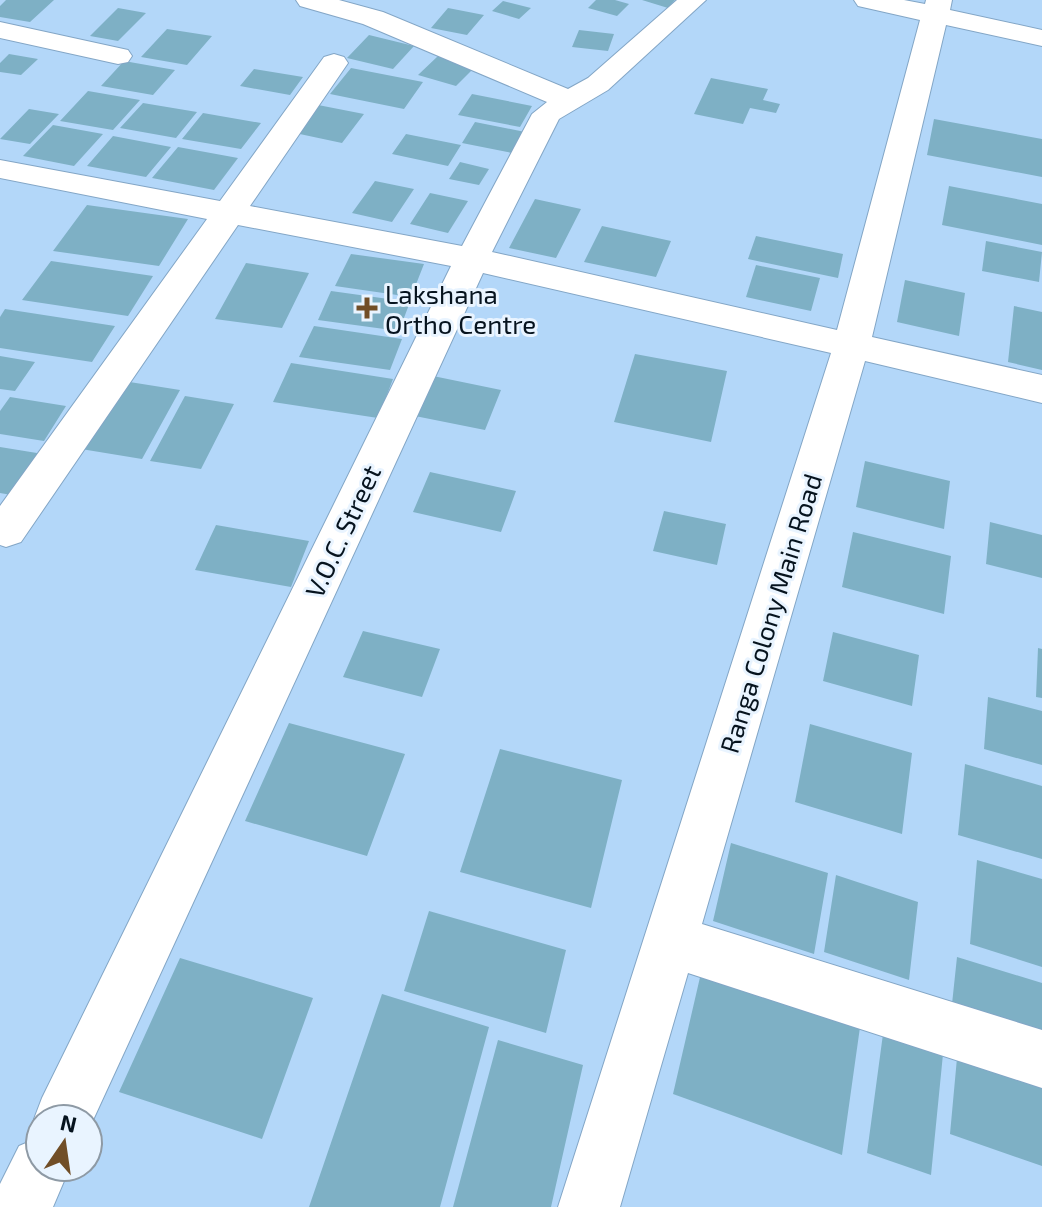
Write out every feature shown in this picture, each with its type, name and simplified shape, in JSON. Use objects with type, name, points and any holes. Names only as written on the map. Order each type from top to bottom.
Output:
[{"type":"street","points":[[309,0],[373,18],[570,101]]},
{"type":"street","name":"V.O.C. Street","points":[[71,1103],[472,259],[547,114],[598,84],[693,0]]},
{"type":"street","points":[[867,0],[937,7],[1042,38]]},
{"type":"street","name":"Ranga Colony Main Road","points":[[589,1207],[851,347],[937,7]]},
{"type":"street","points":[[0,30],[118,56]]},
{"type":"street","points":[[6,530],[334,63]]},
{"type":"street","points":[[0,169],[472,259],[1042,389]]},
{"type":"street","points":[[671,941],[1042,1059]]},
{"type":"street","points":[[21,1207],[32,1183]]},
{"type":"building","points":[[6,0],[54,0],[30,22],[0,17],[0,6]]},
{"type":"building","points":[[596,0],[629,4],[617,16],[588,8]]},
{"type":"building","points":[[642,0],[675,0],[668,8]]},
{"type":"building","points":[[503,1],[531,8],[519,19],[492,11]]},
{"type":"building","points":[[118,8],[146,13],[118,41],[90,36]]},
{"type":"building","points":[[448,8],[484,15],[467,35],[431,28]]},
{"type":"building","points":[[167,29],[212,36],[187,65],[141,57]]},
{"type":"building","points":[[579,30],[614,34],[608,51],[572,47]]},
{"type":"building","points":[[369,35],[414,46],[393,69],[347,58]]},
{"type":"building","points":[[9,54],[38,59],[21,75],[0,72],[0,63]]},
{"type":"building","points":[[438,56],[475,67],[456,86],[418,75]]},
{"type":"building","points":[[124,61],[175,70],[153,95],[101,86]]},
{"type":"building","points":[[351,68],[423,82],[404,109],[330,94]]},
{"type":"building","points":[[254,69],[303,77],[290,95],[240,86]]},
{"type":"building","points":[[711,78],[768,89],[763,100],[780,104],[776,113],[750,108],[743,124],[694,114]]},
{"type":"building","points":[[88,91],[140,100],[113,130],[60,121]]},
{"type":"building","points":[[472,94],[532,106],[520,127],[458,115]]},
{"type":"building","points":[[143,103],[197,112],[176,138],[120,128]]},
{"type":"building","points":[[318,105],[364,114],[342,143],[295,133]]},
{"type":"building","points":[[29,109],[59,114],[30,144],[0,139]]},
{"type":"building","points":[[203,113],[261,123],[241,149],[182,139]]},
{"type":"building","points":[[934,119],[1042,139],[1042,177],[927,155]]},
{"type":"building","points":[[475,122],[525,132],[512,153],[462,143]]},
{"type":"building","points":[[53,125],[103,134],[74,166],[23,156]]},
{"type":"building","points":[[406,134],[461,145],[448,166],[392,154]]},
{"type":"building","points":[[113,136],[171,147],[146,177],[87,166]]},
{"type":"building","points":[[178,147],[238,158],[214,190],[152,178]]},
{"type":"building","points":[[460,162],[489,169],[479,185],[449,179]]},
{"type":"building","points":[[375,181],[414,189],[392,222],[352,213]]},
{"type":"building","points":[[949,186],[1042,204],[1042,245],[942,225]]},
{"type":"building","points":[[430,193],[468,201],[448,233],[410,224]]},
{"type":"building","points":[[535,199],[581,209],[556,258],[509,248]]},
{"type":"building","points":[[87,205],[188,219],[159,266],[53,251]]},
{"type":"building","points":[[602,226],[671,241],[656,277],[584,262]]},
{"type":"building","points":[[756,236],[843,254],[838,278],[748,259]]},
{"type":"building","points":[[986,241],[1042,252],[1039,282],[982,271]]},
{"type":"building","points":[[351,254],[424,264],[411,297],[335,286]]},
{"type":"building","points":[[51,261],[153,276],[128,316],[22,300]]},
{"type":"building","points":[[246,263],[309,273],[282,328],[215,319]]},
{"type":"building","points":[[756,265],[820,278],[811,311],[746,297]]},
{"type":"building","points":[[905,280],[965,293],[959,336],[897,322]]},
{"type":"building","points":[[331,291],[410,302],[399,331],[318,320]]},
{"type":"building","points":[[1014,306],[1042,312],[1042,370],[1008,362]]},
{"type":"building","points":[[5,309],[115,326],[92,362],[0,348],[0,317]]},
{"type":"building","points":[[314,326],[402,339],[390,370],[299,357]]},
{"type":"building","points":[[635,354],[727,371],[711,442],[614,422]]},
{"type":"building","points":[[0,356],[35,362],[15,391],[0,389]]},
{"type":"building","points":[[291,363],[393,379],[378,418],[273,402]]},
{"type":"building","points":[[433,376],[501,390],[485,430],[415,416]]},
{"type":"building","points":[[117,380],[180,390],[142,459],[75,448]]},
{"type":"building","points":[[185,396],[234,404],[201,469],[150,461]]},
{"type":"building","points":[[10,397],[66,406],[44,441],[0,434],[0,411]]},
{"type":"building","points":[[0,447],[43,454],[17,496],[0,493]]},
{"type":"building","points":[[865,461],[950,481],[944,529],[856,507]]},
{"type":"building","points":[[430,472],[516,491],[501,532],[413,512]]},
{"type":"building","points":[[664,511],[726,524],[717,565],[653,551]]},
{"type":"building","points":[[990,522],[1042,535],[1042,578],[986,564]]},
{"type":"building","points":[[216,525],[309,541],[291,587],[195,570]]},
{"type":"building","points":[[853,532],[951,556],[944,614],[842,587]]},
{"type":"building","points":[[363,631],[440,649],[422,697],[343,677]]},
{"type":"building","points":[[833,632],[919,655],[912,706],[823,681]]},
{"type":"building","points":[[1038,648],[1042,649],[1042,698],[1036,697]]},
{"type":"building","points":[[988,697],[1042,711],[1042,765],[984,749]]},
{"type":"building","points":[[289,723],[405,754],[367,856],[245,821]]},
{"type":"building","points":[[810,724],[912,753],[902,834],[795,802]]},
{"type":"building","points":[[500,749],[622,780],[591,908],[460,872]]},
{"type":"building","points":[[965,764],[1042,786],[1042,859],[958,835]]},
{"type":"building","points":[[731,843],[828,873],[814,954],[713,921]]},
{"type":"building","points":[[977,860],[1042,879],[1042,967],[970,944]]},
{"type":"building","points":[[836,875],[918,902],[909,980],[824,952]]},
{"type":"building","points":[[429,911],[566,950],[546,1033],[404,991]]},
{"type":"building","points":[[957,957],[1042,983],[1042,1053],[950,1023]]},
{"type":"building","points":[[180,958],[313,998],[262,1139],[119,1092]]},
{"type":"building","points":[[704,960],[862,1013],[842,1155],[673,1094]]},
{"type":"building","points":[[382,994],[489,1027],[440,1207],[309,1207]]},
{"type":"building","points":[[883,1034],[943,1054],[931,1175],[867,1153]]},
{"type":"building","points":[[498,1040],[583,1065],[551,1207],[453,1207]]},
{"type":"building","points":[[957,1058],[1042,1087],[1042,1166],[950,1134]]},
{"type":"place","name":"Lakshana Ortho Centre","points":[[367,308]]}]
